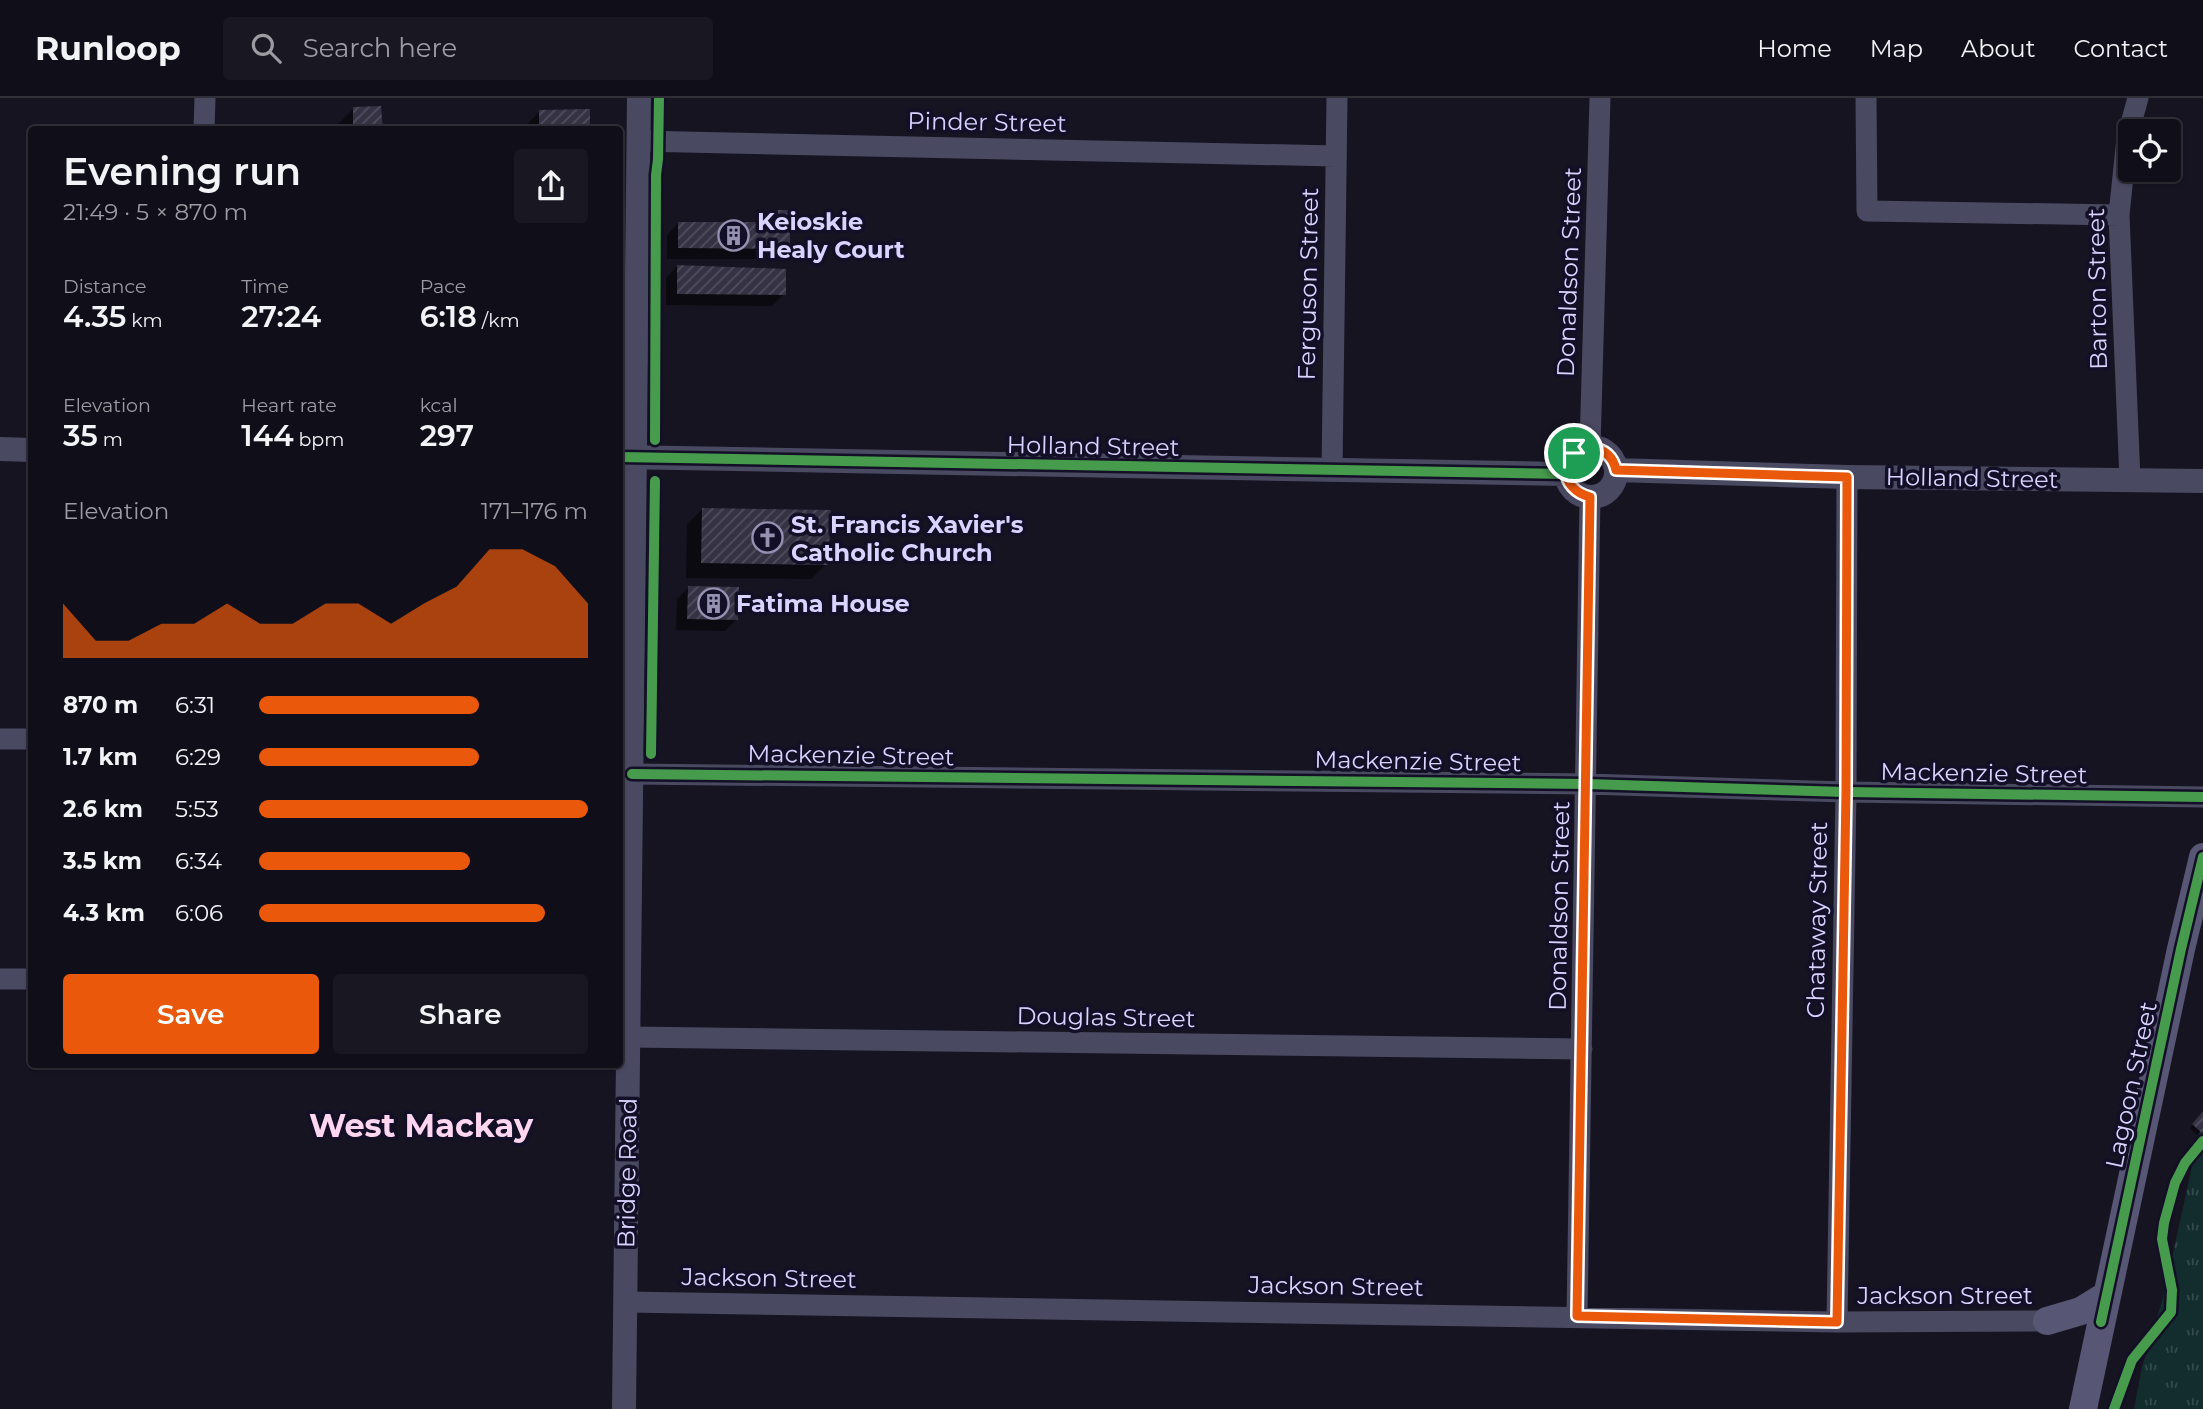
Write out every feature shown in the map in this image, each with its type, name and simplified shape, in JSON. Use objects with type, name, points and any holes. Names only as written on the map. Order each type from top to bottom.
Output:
[{"type":"main road","name":"Lagoon Street","points":[[2083,1409],[2181,948],[2203,857]]},
{"type":"main road","points":[[2047,1321],[2081,1311],[2107,1295]]},
{"type":"main road","points":[[2047,1321],[2075,1335],[2094,1357]]},
{"type":"street","points":[[204,126],[205,98]]},
{"type":"street","name":"Bridge Road","points":[[624,1409],[629,1037],[625,986],[632,774],[625,747],[627,457],[639,98]]},
{"type":"street","name":"Ferguson Street","points":[[1332,471],[1337,98]]},
{"type":"street","name":"Donaldson Street","points":[[1590,447],[1600,98]]},
{"type":"street","points":[[1866,98],[1867,211],[2119,215]]},
{"type":"street","name":"Barton Street","points":[[2130,480],[2119,215],[2127,138],[2138,98]]},
{"type":"street","name":"Pinder Street","points":[[638,141],[1335,156]]},
{"type":"street","points":[[1590,447],[1606,452],[1615,463],[1616,470],[1613,484],[1608,491],[1590,497],[1573,489],[1566,474],[1569,460],[1574,453],[1590,447]]},
{"type":"street","points":[[0,449],[28,450]]},
{"type":"street","name":"Holland Street","points":[[627,457],[1566,474]]},
{"type":"street","name":"Holland Street","points":[[1616,470],[1847,477],[2203,481]]},
{"type":"street","name":"Chataway Street","points":[[1837,1322],[1846,792],[1847,477]]},
{"type":"street","name":"Donaldson Street","points":[[1577,1316],[1590,497]]},
{"type":"street","points":[[0,739],[28,739]]},
{"type":"street","name":"Mackenzie Street","points":[[632,774],[1587,784],[1846,792],[2203,797]]},
{"type":"street","points":[[0,979],[28,979]]},
{"type":"street","name":"Douglas Street","points":[[629,1037],[1583,1049]]},
{"type":"street","name":"Jackson Street","points":[[625,1302],[1837,1322],[2047,1321]]},
{"type":"green space","points":[[2203,1117],[2203,1409],[2134,1409],[2142,1367],[2163,1298]]},
{"type":"building","points":[[381,106],[383,126],[353,126],[353,107]]},
{"type":"building","points":[[590,109],[590,126],[539,126],[539,110]]},
{"type":"building","name":"Keioskie Healy Court","points":[[771,210],[790,210],[790,249],[678,248],[678,222],[771,222]]},
{"type":"building","points":[[677,265],[786,269],[786,295],[677,294]]},
{"type":"building","points":[[702,508],[831,510],[828,565],[701,563]]},
{"type":"building","name":"Fatima House","points":[[688,586],[739,587],[738,620],[687,619]]},
{"type":"building","points":[[2203,1111],[2203,1131],[2202,1133],[2192,1124]]},
{"type":"cycle path","points":[[655,440],[659,98]]},
{"type":"cycle path","points":[[623,457],[1566,474]]},
{"type":"cycle path","points":[[651,754],[655,481]]},
{"type":"cycle path","points":[[632,774],[1587,784],[1846,792],[2203,797]]},
{"type":"cycle path","points":[[2101,1322],[2203,857]]},
{"type":"cycle path","points":[[2114,1409],[2132,1360],[2171,1312],[2172,1290],[2162,1239],[2164,1223],[2175,1183],[2185,1163],[2203,1141]]},
{"type":"place","name":"Keioskie Healy Court","points":[[734,235]]},
{"type":"place","name":"St. Francis Xavier's Catholic Church","points":[[768,538]]},
{"type":"place","name":"Fatima House","points":[[713,603]]},
{"type":"district","name":"West Mackay","points":[[421,1125]]},
{"type":"route","points":[[1590,447],[1599,448],[1610,456],[1616,470],[1847,477],[1846,792],[1837,1322],[1577,1316],[1590,497],[1580,494],[1568,482],[1567,467],[1574,453],[1590,447]]}]
